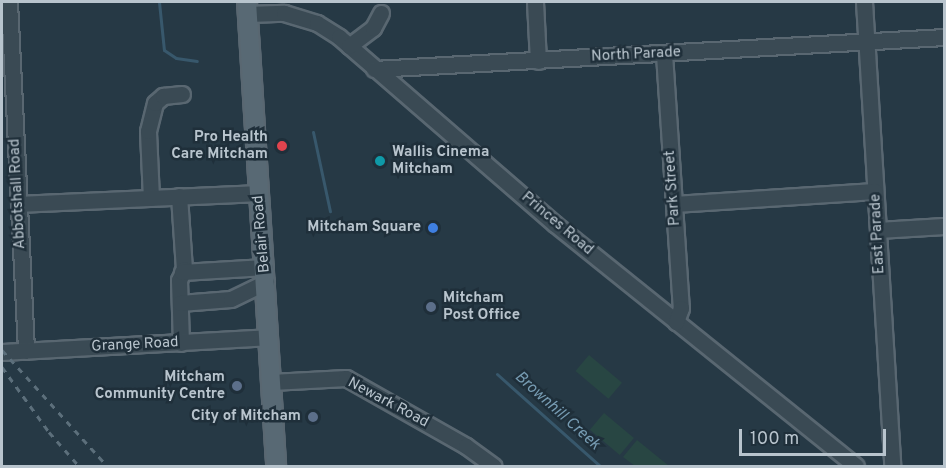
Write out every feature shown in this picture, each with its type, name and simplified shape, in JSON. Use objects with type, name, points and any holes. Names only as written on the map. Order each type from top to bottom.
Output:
[{"type":"main road","name":"Belair Road","points":[[247,8],[258,193],[266,274],[276,466]]},
{"type":"street","name":"Abbotshall Road","points":[[9,2],[26,351]]},
{"type":"street","points":[[535,2],[538,61]]},
{"type":"street","name":"East Parade","points":[[864,2],[892,466]]},
{"type":"street","name":"Princes Road","points":[[247,8],[305,19],[349,46],[397,89],[676,321],[856,466]]},
{"type":"street","points":[[349,46],[373,28],[381,13]]},
{"type":"street","name":"North Parade","points":[[374,69],[945,36]]},
{"type":"street","name":"Park Street","points":[[664,54],[681,308],[676,321]]},
{"type":"street","points":[[397,89],[405,69]]},
{"type":"street","points":[[151,198],[148,131],[155,103],[163,96],[182,94]]},
{"type":"street","points":[[674,204],[875,191]]},
{"type":"street","points":[[19,204],[258,193]]},
{"type":"street","points":[[179,196],[182,272],[179,280],[181,343]]},
{"type":"street","points":[[878,230],[945,226]]},
{"type":"street","points":[[182,272],[266,274]]},
{"type":"street","points":[[180,303],[231,299],[266,274]]},
{"type":"street","name":"Grange Road","points":[[2,352],[269,337]]},
{"type":"street","name":"Newark Road","points":[[271,382],[346,378],[466,446],[494,466]]},
{"type":"green space","points":[[589,355],[622,383],[608,399],[576,371]]},
{"type":"green space","points":[[604,413],[634,438],[620,455],[590,430]]},
{"type":"green space","points":[[637,440],[669,466],[635,466],[623,457]]},
{"type":"waterway","name":"Brownhill Creek","points":[[159,2],[164,50],[176,58],[197,61]]},
{"type":"waterway","name":"Brownhill Creek","points":[[313,132],[330,211]]},
{"type":"waterway","name":"Brownhill Creek","points":[[497,374],[600,466]]},
{"type":"railway","points":[[2,350],[107,466]]},
{"type":"railway","points":[[2,367],[49,432],[79,466]]},
{"type":"place","name":"Pro Health Care Mitcham","points":[[282,146]]},
{"type":"place","name":"Wallis Cinema Mitcham","points":[[380,161]]},
{"type":"place","name":"Mitcham Square","points":[[433,228]]},
{"type":"place","name":"Mitcham Post Office","points":[[431,307]]},
{"type":"place","name":"Mitcham Community Centre","points":[[237,386]]},
{"type":"place","name":"City of Mitcham","points":[[313,417]]}]
